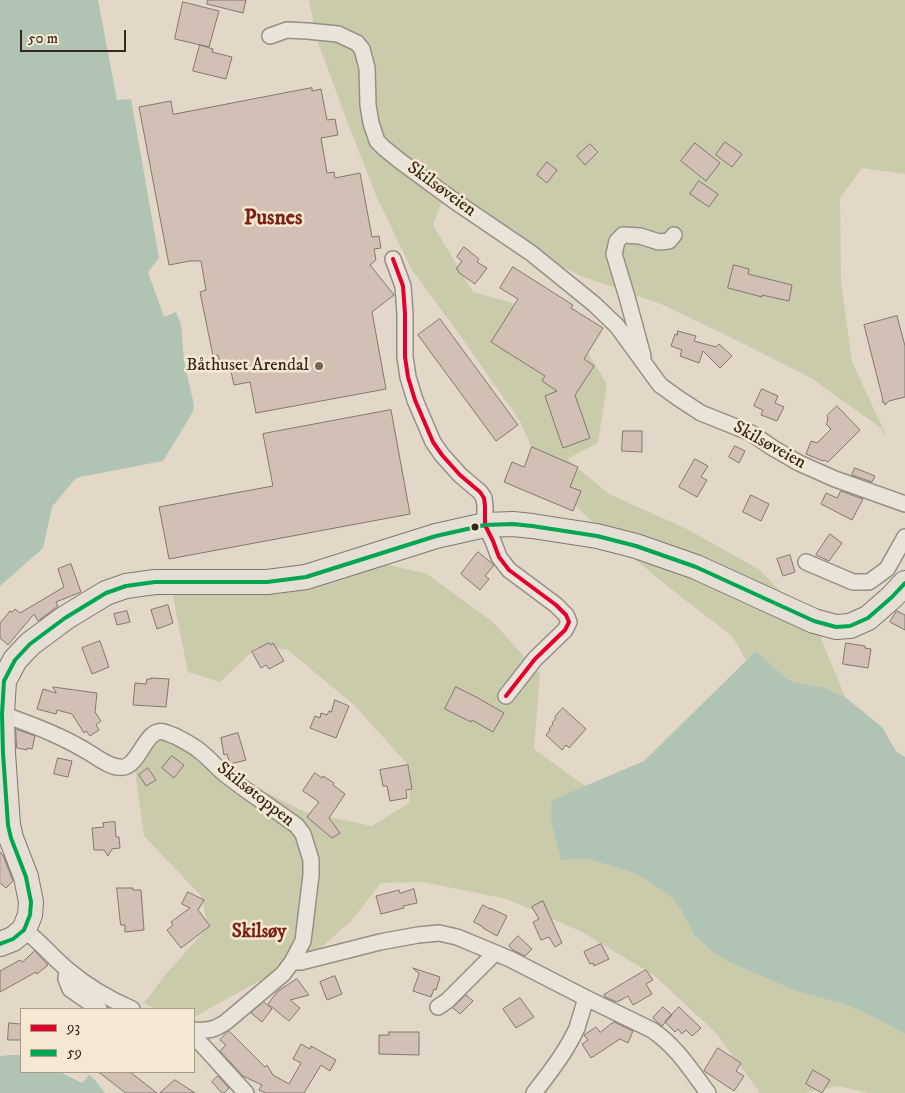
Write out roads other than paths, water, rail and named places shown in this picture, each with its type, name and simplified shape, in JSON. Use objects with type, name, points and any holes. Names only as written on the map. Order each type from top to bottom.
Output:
[{"type":"main road","points":[[0,944],[13,939],[24,930],[30,915],[31,902],[26,877],[8,825],[3,753],[2,714],[4,681],[15,660],[30,644],[58,623],[106,593],[126,586],[155,582],[267,582],[306,577],[436,536],[485,525],[513,524],[597,536],[636,546],[696,567],[814,621],[836,627],[850,626],[868,618],[905,583]]},
{"type":"street","name":"Skilsøveien","points":[[270,36],[287,30],[307,31],[338,34],[357,43],[362,49],[367,68],[368,105],[377,141],[445,194],[531,253],[594,304],[617,326],[660,385],[702,413],[751,432],[773,448],[808,467],[835,479],[905,504]]},
{"type":"street","name":"Skilsøveien","points":[[646,367],[614,254],[615,246],[623,235],[640,236],[658,242],[669,241],[674,235]]},
{"type":"street","points":[[393,259],[403,286],[408,378],[433,442],[460,475],[480,492],[484,498],[485,525],[499,557],[508,570],[556,605],[566,615],[569,622],[565,630],[535,659],[506,696]]},
{"type":"street","points":[[806,562],[853,582],[868,582],[886,569],[905,537]]},
{"type":"street","name":"Skilsøtoppen","points":[[2,714],[61,738],[105,763],[116,767],[124,767],[132,763],[145,742],[159,731],[163,731],[185,741],[200,751],[235,782],[297,826],[303,834],[311,860],[311,875],[303,941],[292,962],[283,974],[219,1027],[206,1031],[195,1030]]},
{"type":"street","points":[[24,930],[33,936],[67,970],[96,990],[130,1008]]},
{"type":"street","points":[[292,962],[301,962],[380,942],[418,935],[439,934],[457,937],[510,959],[652,1030],[679,1054],[708,1093]]},
{"type":"street","points":[[438,1007],[447,1001],[495,953]]},
{"type":"street","points":[[67,970],[66,979],[70,990],[97,1008]]},
{"type":"street","points":[[534,1093],[564,1053],[577,1028],[586,998]]},
{"type":"street","points":[[195,1037],[246,1093]]},
{"type":"place","name":"Båthuset Arendal","points":[[319,366]]},
{"type":"district","name":"Pusnes","points":[[273,219]]},
{"type":"district","name":"Skilsøy","points":[[259,933]]}]
